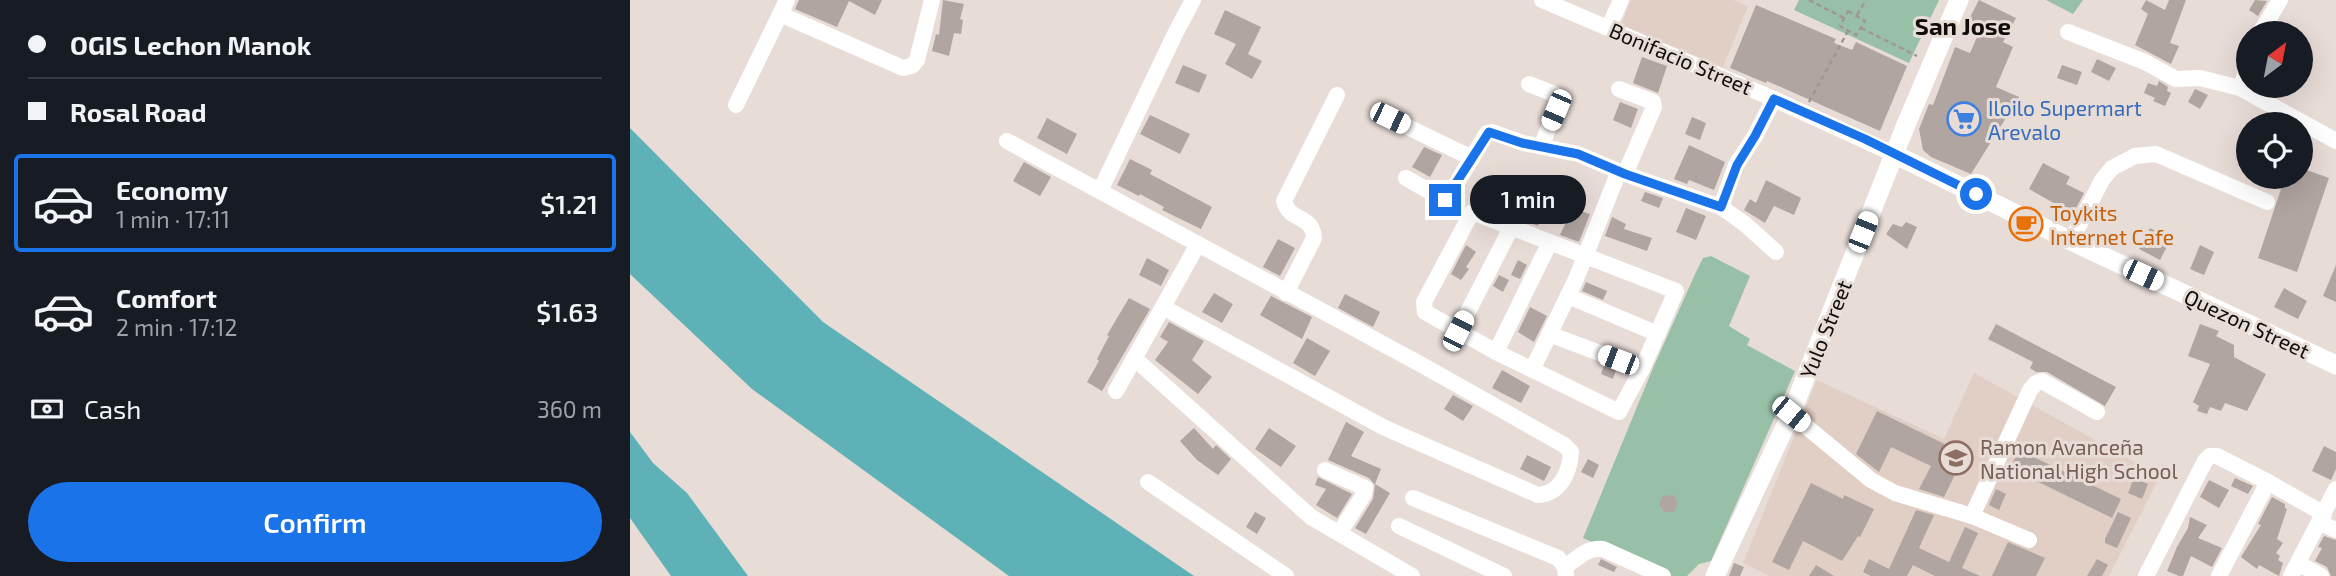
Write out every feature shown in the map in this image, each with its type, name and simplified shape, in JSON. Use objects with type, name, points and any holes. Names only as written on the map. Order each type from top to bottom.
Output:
[{"type":"main road","name":"Yulo Street","points":[[1714,576],[1791,414],[1894,154],[1959,0]]},
{"type":"main road","name":"Quezon Street","points":[[1894,154],[2071,241],[2336,365]]},
{"type":"street","points":[[736,105],[785,7],[903,68],[912,66],[917,60],[931,4],[915,0]]},
{"type":"street","points":[[1100,191],[1193,0]]},
{"type":"street","name":"Bonifacio Street","points":[[1542,0],[1804,112],[1894,154]]},
{"type":"street","points":[[1609,27],[1621,0]]},
{"type":"street","points":[[2267,21],[2280,0]]},
{"type":"street","points":[[2068,32],[2145,62],[2176,79],[2200,78],[2236,87]]},
{"type":"street","points":[[1529,85],[1553,94],[1558,103],[1542,145]]},
{"type":"street","points":[[1534,368],[1654,107],[1653,102],[1648,99],[1619,89]]},
{"type":"street","points":[[1286,293],[1314,238],[1313,229],[1308,222],[1291,214],[1284,201],[1337,95]]},
{"type":"street","points":[[2258,98],[2336,141]]},
{"type":"street","points":[[1721,207],[1737,165],[1774,99]]},
{"type":"street","points":[[1390,118],[1472,158]]},
{"type":"street","points":[[1406,178],[1445,200],[1489,132],[1522,143],[1578,154],[1622,173],[1721,207],[1776,251]]},
{"type":"street","points":[[1007,141],[1422,365],[1564,445],[1571,452],[1571,463],[1558,489],[1549,494],[1538,495],[1385,428],[1163,307]]},
{"type":"street","points":[[2071,241],[2107,174],[2124,159],[2135,156],[2156,154],[2267,202]]},
{"type":"street","points":[[1472,212],[1550,242],[1676,291],[1642,369],[1619,412],[1534,368],[1496,352],[1425,312],[1424,302],[1472,212]]},
{"type":"street","points":[[1458,331],[1511,228]]},
{"type":"street","points":[[1496,352],[1550,242]]},
{"type":"street","points":[[1116,391],[1198,244]]},
{"type":"street","points":[[1568,296],[1657,334]]},
{"type":"street","points":[[1549,334],[1642,369]]},
{"type":"street","points":[[1134,358],[1311,517],[1412,576]]},
{"type":"street","points":[[1972,516],[2030,390],[2036,383],[2042,381],[2097,412]]},
{"type":"street","points":[[1791,414],[1871,480],[1895,493],[1972,516],[2029,540]]},
{"type":"street","points":[[2146,576],[2210,456],[2217,456],[2268,482],[2336,530]]},
{"type":"street","points":[[1325,470],[1365,488],[1340,532]]},
{"type":"street","points":[[1148,482],[1286,576]]},
{"type":"street","points":[[2219,576],[2268,482]]},
{"type":"street","points":[[2321,576],[2295,569],[2336,489]]},
{"type":"street","points":[[1413,498],[1558,558],[1565,572],[1590,549],[1597,548],[1663,576]]},
{"type":"street","points":[[1399,526],[1504,576]]},
{"type":"path","points":[[1809,0],[1844,18]]},
{"type":"path","points":[[1857,16],[1866,0]]},
{"type":"path","points":[[1848,11],[1857,16],[1865,21],[1856,35],[1840,26],[1848,11]]},
{"type":"path","points":[[1861,28],[1916,55],[1928,72]]},
{"type":"path","points":[[1804,112],[1848,31]]},
{"type":"shaded area","points":[[1631,0],[1733,0],[1748,6],[1723,67],[1621,25]]},
{"type":"shaded area","name":"Ramon Avanceña National High School","points":[[1974,373],[2160,476],[2109,576],[1769,576],[1743,563],[1817,380],[1944,439]]},
{"type":"green space","points":[[1799,0],[1939,0],[1909,63],[1794,10]]},
{"type":"green space","points":[[2046,0],[2083,0],[2073,14]]},
{"type":"green space","points":[[1711,256],[1750,276],[1729,326],[1750,339],[1747,345],[1795,371],[1711,561],[1699,564],[1687,576],[1669,576],[1583,538],[1696,272],[1703,258]]},
{"type":"water","points":[[630,128],[823,322],[1194,576],[1009,576],[752,389],[630,274]]},
{"type":"water","points":[[630,432],[653,463],[687,493],[748,576],[671,576],[630,518]]},
{"type":"building","points":[[799,0],[882,0],[875,15],[849,1],[837,27],[795,9]]},
{"type":"building","points":[[943,0],[964,4],[960,19],[963,20],[961,34],[954,33],[949,56],[932,51],[936,34],[939,35]]},
{"type":"building","points":[[1979,0],[2016,18],[2003,42],[2013,47],[1996,87],[2019,97],[1971,174],[1931,157],[1923,150],[1919,129],[1929,104],[1933,105],[1955,47],[1970,53],[1981,28],[1968,21]]},
{"type":"building","points":[[2146,0],[2165,10],[2169,0],[2186,0],[2170,43],[2179,46],[2171,64],[2135,45],[2148,14],[2141,9]]},
{"type":"building","points":[[2255,0],[2267,1],[2258,16],[2249,10]]},
{"type":"building","points":[[1756,5],[1836,39],[1834,43],[1852,50],[1856,42],[1907,66],[1880,131],[1767,81],[1766,83],[1730,68]]},
{"type":"building","points":[[1225,10],[1261,27],[1248,54],[1262,61],[1252,79],[1225,64],[1236,44],[1214,34]]},
{"type":"building","points":[[1642,57],[1667,66],[1658,93],[1633,83]]},
{"type":"building","points":[[2097,59],[2116,68],[2109,81],[2091,72]]},
{"type":"building","points":[[1183,65],[1207,75],[1199,93],[1175,83]]},
{"type":"building","points":[[2062,65],[2082,72],[2077,85],[2057,78]]},
{"type":"building","points":[[2159,81],[2168,87],[2167,91],[2171,93],[2165,106],[2144,93],[2148,83],[2157,86]]},
{"type":"building","points":[[2195,89],[2208,95],[2200,109],[2188,102]]},
{"type":"building","points":[[1620,102],[1638,109],[1631,128],[1613,120]]},
{"type":"building","points":[[1150,115],[1190,134],[1180,154],[1140,134]]},
{"type":"building","points":[[1692,117],[1706,123],[1700,140],[1685,134]]},
{"type":"building","points":[[1047,118],[1077,134],[1067,154],[1037,138]]},
{"type":"building","points":[[1689,145],[1725,162],[1714,190],[1689,180],[1687,184],[1674,179]]},
{"type":"building","points":[[1424,147],[1442,155],[1430,177],[1412,167]]},
{"type":"building","points":[[1130,159],[1152,170],[1150,174],[1212,207],[1201,229],[1162,210],[1164,207],[1140,194],[1139,196],[1117,185]]},
{"type":"building","points":[[1024,162],[1051,177],[1040,196],[1013,181]]},
{"type":"building","points":[[2043,163],[2070,177],[2066,184],[2084,193],[2073,214],[2029,189]]},
{"type":"building","points":[[2313,172],[2329,178],[2297,272],[2258,258],[2281,189],[2313,189]]},
{"type":"building","points":[[1766,180],[1801,198],[1794,215],[1774,206],[1765,223],[1744,210],[1750,199],[1756,203]]},
{"type":"building","points":[[1563,191],[1582,197],[1578,210],[1590,214],[1579,242],[1560,235],[1568,218],[1553,212]]},
{"type":"building","points":[[1645,192],[1663,198],[1659,208],[1641,201]]},
{"type":"building","points":[[1508,200],[1542,215],[1538,226],[1502,212]]},
{"type":"building","points":[[1686,208],[1706,216],[1696,240],[1676,232]]},
{"type":"building","points":[[1612,217],[1626,224],[1624,229],[1652,238],[1647,251],[1605,236]]},
{"type":"building","points":[[1906,222],[1917,227],[1907,249],[1886,234],[1893,224],[1902,227]]},
{"type":"building","points":[[2150,228],[2171,239],[2160,260],[2139,249]]},
{"type":"building","points":[[1278,239],[1295,248],[1280,276],[1263,267]]},
{"type":"building","points":[[1466,245],[1476,252],[1461,280],[1451,274]]},
{"type":"building","points":[[2200,245],[2214,252],[2204,275],[2190,269]]},
{"type":"building","points":[[1147,258],[1169,270],[1161,286],[1139,275]]},
{"type":"building","points":[[1518,260],[1527,265],[1520,279],[1511,275]]},
{"type":"building","points":[[2336,265],[2336,302],[2323,296]]},
{"type":"building","points":[[1499,275],[1509,280],[1503,292],[1493,286]]},
{"type":"building","points":[[1586,282],[1607,291],[1603,300],[1582,291]]},
{"type":"building","points":[[2284,288],[2307,301],[2298,319],[2274,307]]},
{"type":"building","points":[[1214,293],[1233,304],[1222,323],[1202,312]]},
{"type":"building","points":[[1345,294],[1380,312],[1373,327],[1338,308]]},
{"type":"building","points":[[1271,296],[1312,317],[1302,339],[1260,315]]},
{"type":"building","points":[[1129,298],[1150,309],[1102,391],[1087,382],[1099,361],[1097,359],[1109,336],[1107,335]]},
{"type":"building","points":[[1530,307],[1547,316],[1534,342],[1518,332]]},
{"type":"building","points":[[1169,322],[1204,341],[1192,360],[1212,377],[1198,394],[1155,360],[1168,342],[1160,337]]},
{"type":"building","points":[[1996,324],[2116,387],[2105,406],[2047,372],[2036,372],[2030,368],[2033,362],[1988,339]]},
{"type":"building","points":[[2200,324],[2219,331],[2216,336],[2234,345],[2234,357],[2266,374],[2247,411],[2225,403],[2221,411],[2210,407],[2207,414],[2197,411],[2199,406],[2193,402],[2210,364],[2188,356]]},
{"type":"building","points":[[1307,338],[1330,351],[1315,376],[1293,363]]},
{"type":"building","points":[[1604,366],[1616,370],[1613,379],[1601,374]]},
{"type":"building","points":[[1502,370],[1530,386],[1521,403],[1492,388]]},
{"type":"building","points":[[1453,395],[1473,406],[1463,421],[1444,409]]},
{"type":"building","points":[[1877,411],[1965,454],[1944,497],[1919,489],[1931,466],[1891,447],[1879,472],[1856,454]]},
{"type":"building","points":[[1346,422],[1364,432],[1351,456],[1381,469],[1375,484],[1390,493],[1366,534],[1355,528],[1373,499],[1375,485],[1369,478],[1328,460]]},
{"type":"building","points":[[1194,428],[1213,449],[1216,445],[1231,459],[1218,475],[1197,460],[1180,441]]},
{"type":"building","points":[[1269,428],[1296,446],[1281,467],[1255,449]]},
{"type":"building","points":[[2324,446],[2336,452],[2336,469],[2331,480],[2312,471]]},
{"type":"building","points":[[2019,450],[2121,499],[2112,518],[2010,468]]},
{"type":"building","points":[[1527,455],[1551,467],[1544,481],[1520,469]]},
{"type":"building","points":[[1588,459],[1599,465],[1593,478],[1581,472]]},
{"type":"building","points":[[1318,477],[1352,494],[1337,518],[1316,505],[1326,489],[1315,485]]},
{"type":"building","points":[[2134,478],[2148,484],[2142,499],[2128,493]]},
{"type":"building","points":[[2235,478],[2253,486],[2248,494],[2231,486]]},
{"type":"building","points":[[2209,480],[2229,490],[2219,508],[2200,497]]},
{"type":"building","points":[[1811,483],[1843,499],[1844,495],[1874,509],[1860,537],[1858,536],[1842,561],[1803,541],[1789,570],[1772,562]]},
{"type":"building","points":[[1996,489],[2006,494],[1999,510],[1989,505]]},
{"type":"building","points":[[1673,495],[1678,503],[1674,512],[1664,512],[1659,504],[1663,496]]},
{"type":"building","points":[[2272,497],[2285,504],[2287,509],[2277,539],[2283,543],[2276,553],[2280,556],[2278,560],[2283,563],[2279,576],[2259,565],[2257,569],[2241,557],[2261,525],[2258,524]]},
{"type":"building","points":[[1916,510],[1934,515],[1919,548],[1949,562],[1965,527],[1978,533],[1962,568],[1980,576],[1935,576],[1913,565],[1907,576],[1871,576],[1863,572],[1869,559],[1889,569]]},
{"type":"building","points":[[1255,512],[1266,518],[1257,534],[1246,527]]},
{"type":"building","points":[[2118,512],[2131,518],[2117,548],[2105,543],[2105,539]]},
{"type":"building","points":[[2190,517],[2207,525],[2198,538],[2222,548],[2212,567],[2191,556],[2183,576],[2179,576],[2167,571],[2188,528]]},
{"type":"building","points":[[2324,536],[2336,540],[2336,576],[2331,576],[2327,567],[2315,561],[2322,548],[2318,547]]},
{"type":"building","points":[[2008,542],[2045,558],[2036,576],[1992,576]]},
{"type":"building","points":[[1601,559],[1617,567],[1614,572],[1598,565]]},
{"type":"building","points":[[2097,559],[2108,565],[2102,576],[2087,576]]},
{"type":"building","points":[[1734,563],[1744,567],[1740,576],[1729,576]]},
{"type":"building","points":[[1816,565],[1834,576],[1809,576]]},
{"type":"place","name":"Iloilo Supermart Arevalo","points":[[1964,119]]},
{"type":"place","name":"Toykits Internet Cafe","points":[[2026,224]]},
{"type":"place","name":"Ramon Avanceña National High School","points":[[1956,458]]},
{"type":"district","name":"San Jose","points":[[1963,25]]},
{"type":"route","points":[[1445,200],[1487,133],[1492,132],[1522,143],[1578,154],[1625,174],[1721,207],[1737,165],[1774,99],[1865,139],[1976,194]]}]
